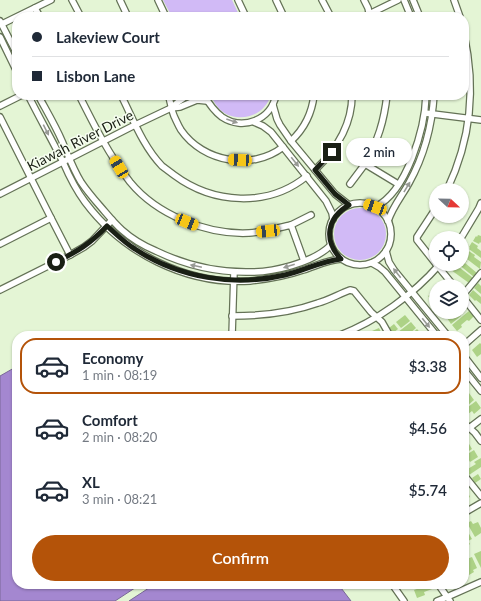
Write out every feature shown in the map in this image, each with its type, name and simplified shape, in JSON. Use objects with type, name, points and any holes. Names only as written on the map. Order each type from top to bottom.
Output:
[{"type":"street","points":[[26,12],[51,0]]},
{"type":"street","points":[[72,0],[78,12]]},
{"type":"street","points":[[120,0],[126,12]]},
{"type":"street","points":[[158,0],[164,12]]},
{"type":"street","points":[[238,0],[244,12]]},
{"type":"street","points":[[276,0],[282,12]]},
{"type":"street","points":[[322,0],[328,12]]},
{"type":"street","points":[[364,0],[368,12]]},
{"type":"street","points":[[377,12],[398,0]]},
{"type":"street","points":[[404,0],[409,12]]},
{"type":"street","points":[[413,0],[418,12]]},
{"type":"street","points":[[454,0],[458,12]]},
{"type":"street","points":[[35,8],[37,12]]},
{"type":"street","points":[[12,18],[1,23],[12,44]]},
{"type":"street","points":[[0,37],[12,62]]},
{"type":"street","points":[[450,183],[465,141],[469,119],[471,86],[469,63]]},
{"type":"street","points":[[0,106],[12,100]]},
{"type":"street","points":[[31,100],[63,162],[66,171],[85,202],[121,239],[148,258],[185,273],[234,281],[271,278],[304,270],[329,260],[341,259]]},
{"type":"street","points":[[41,100],[62,140],[81,182],[90,195],[124,232],[142,244],[170,258],[188,264],[221,271],[269,271],[304,261],[318,255],[331,245]]},
{"type":"street","points":[[82,100],[99,134],[119,167],[131,183],[158,207],[177,218],[197,226],[230,233],[248,233],[268,231],[291,225],[310,215]]},
{"type":"street","points":[[123,100],[150,151],[163,166],[182,181],[200,190],[214,195],[230,198],[244,199],[268,196],[289,188],[307,176]]},
{"type":"street","points":[[170,100],[174,117],[182,130],[190,140],[208,153],[220,158],[249,161],[266,157],[283,147]]},
{"type":"street","name":"Kiawah River Drive","points":[[172,108],[181,100]]},
{"type":"street","name":"Kiawah River Drive","points":[[0,194],[172,108],[180,107],[197,100],[207,101]]},
{"type":"street","points":[[207,101],[217,113],[229,121],[245,124],[254,122],[266,114],[273,105],[274,100]]},
{"type":"street","points":[[291,141],[298,135],[304,126],[310,114],[313,100]]},
{"type":"street","points":[[315,170],[332,152],[344,130],[350,115],[352,100]]},
{"type":"street","points":[[350,184],[365,164],[374,147],[381,130],[386,100]]},
{"type":"street","points":[[375,207],[389,198],[406,172],[416,149],[425,113],[426,100]]},
{"type":"street","points":[[388,221],[391,211],[408,185],[419,163],[433,114],[434,100]]},
{"type":"street","points":[[273,105],[277,119],[291,141],[335,194],[349,205]]},
{"type":"street","points":[[425,113],[481,120]]},
{"type":"street","points":[[0,117],[70,255]]},
{"type":"street","points":[[254,122],[269,130],[307,176],[326,201],[332,213],[333,219]]},
{"type":"street","points":[[365,164],[398,184]]},
{"type":"street","points":[[465,231],[481,203]]},
{"type":"street","points":[[366,204],[375,207],[388,221],[391,231],[390,241],[382,256],[372,263],[356,265],[348,263],[341,259],[331,245],[329,236],[333,219],[338,213],[349,205],[366,204]]},
{"type":"street","points":[[0,244],[51,218]]},
{"type":"street","points":[[429,219],[417,237],[417,240],[429,254]]},
{"type":"street","points":[[0,290],[84,247],[92,241],[112,220]]},
{"type":"street","points":[[291,225],[304,261]]},
{"type":"street","points":[[386,251],[389,262],[394,270],[444,331]]},
{"type":"street","points":[[372,263],[385,272],[433,331]]},
{"type":"street","points":[[349,331],[376,317],[406,297],[432,271]]},
{"type":"street","points":[[443,271],[449,279]]},
{"type":"street","points":[[232,331],[234,272]]},
{"type":"street","points":[[469,288],[481,273]]},
{"type":"street","points":[[232,316],[255,316],[297,310],[320,303],[350,290],[354,291],[382,322],[387,331]]},
{"type":"street","points":[[469,305],[481,320]]},
{"type":"street","points":[[469,341],[481,330]]},
{"type":"street","points":[[469,362],[481,378]]},
{"type":"street","points":[[469,376],[481,391]]},
{"type":"street","points":[[481,419],[470,428],[481,440]]},
{"type":"street","points":[[469,481],[481,496]]},
{"type":"street","points":[[469,510],[481,503]]},
{"type":"street","points":[[469,588],[481,582]]},
{"type":"street","points":[[396,589],[404,601]]},
{"type":"street","points":[[442,589],[449,599]]},
{"type":"street","points":[[437,601],[449,599],[468,589]]},
{"type":"shaded area","points":[[163,0],[232,0],[238,12],[169,12]]},
{"type":"shaded area","points":[[213,100],[269,100],[262,109],[248,117],[233,117],[228,115],[223,112]]},
{"type":"shaded area","points":[[360,208],[370,210],[378,216],[384,224],[386,234],[384,244],[378,252],[370,258],[360,260],[350,258],[342,252],[336,244],[334,234],[336,224],[342,216],[350,210]]},
{"type":"shaded area","points":[[12,369],[12,589],[133,589],[115,601],[0,601],[0,376]]},
{"type":"shaded area","points":[[147,589],[342,589],[351,601],[129,601]]},
{"type":"building","points":[[478,235],[481,236],[481,243],[480,242],[479,244],[473,241]]},
{"type":"building","points":[[472,242],[478,246],[477,248],[481,251],[481,258],[469,249]]},
{"type":"building","points":[[469,251],[475,255],[474,257],[481,262],[480,269],[469,261]]},
{"type":"building","points":[[469,266],[477,273],[474,277],[467,271],[469,271]]},
{"type":"building","points":[[452,271],[464,271],[473,278],[469,283],[469,279],[463,279]]},
{"type":"building","points":[[478,283],[481,286],[481,294],[474,288]]},
{"type":"building","points":[[473,290],[481,297],[481,304],[476,300],[475,301],[469,295]]},
{"type":"building","points":[[469,311],[474,316],[469,321],[467,320],[461,325],[462,327],[457,331],[452,325],[459,319],[469,319]]},
{"type":"building","points":[[405,315],[410,321],[401,328],[396,322]]},
{"type":"building","points":[[448,319],[457,319],[451,324]]},
{"type":"building","points":[[411,322],[416,328],[412,331],[399,331]]},
{"type":"building","points":[[394,324],[398,329],[391,331],[389,328]]},
{"type":"building","points":[[379,328],[380,331],[372,331]]},
{"type":"building","points":[[480,343],[481,354],[477,357],[472,350]]},
{"type":"building","points":[[469,393],[474,400],[469,404]]},
{"type":"building","points":[[476,401],[481,408],[474,414],[472,411],[469,413],[469,406]]},
{"type":"building","points":[[469,444],[472,449],[469,451]]},
{"type":"building","points":[[474,450],[478,457],[470,462],[469,453]]},
{"type":"building","points":[[481,458],[481,467],[469,475],[469,468],[476,464],[474,462]]},
{"type":"building","points":[[478,474],[481,479],[475,483],[472,478]]},
{"type":"building","points":[[471,521],[473,524],[478,522],[481,528],[481,533],[475,537],[469,526],[469,522]]},
{"type":"building","points":[[469,534],[472,539],[469,540]]},
{"type":"building","points":[[481,551],[481,568],[474,554]]},
{"type":"building","points":[[472,557],[477,568],[469,575],[469,558]]},
{"type":"building","points":[[432,589],[424,592],[425,595],[417,598],[414,590]]},
{"type":"route","points":[[56,262],[84,247],[107,226],[121,239],[148,258],[185,273],[221,280],[234,281],[271,278],[304,270],[329,260],[341,259],[331,245],[329,236],[330,227],[333,219],[338,213],[349,205],[335,194],[315,170],[332,152]]}]
